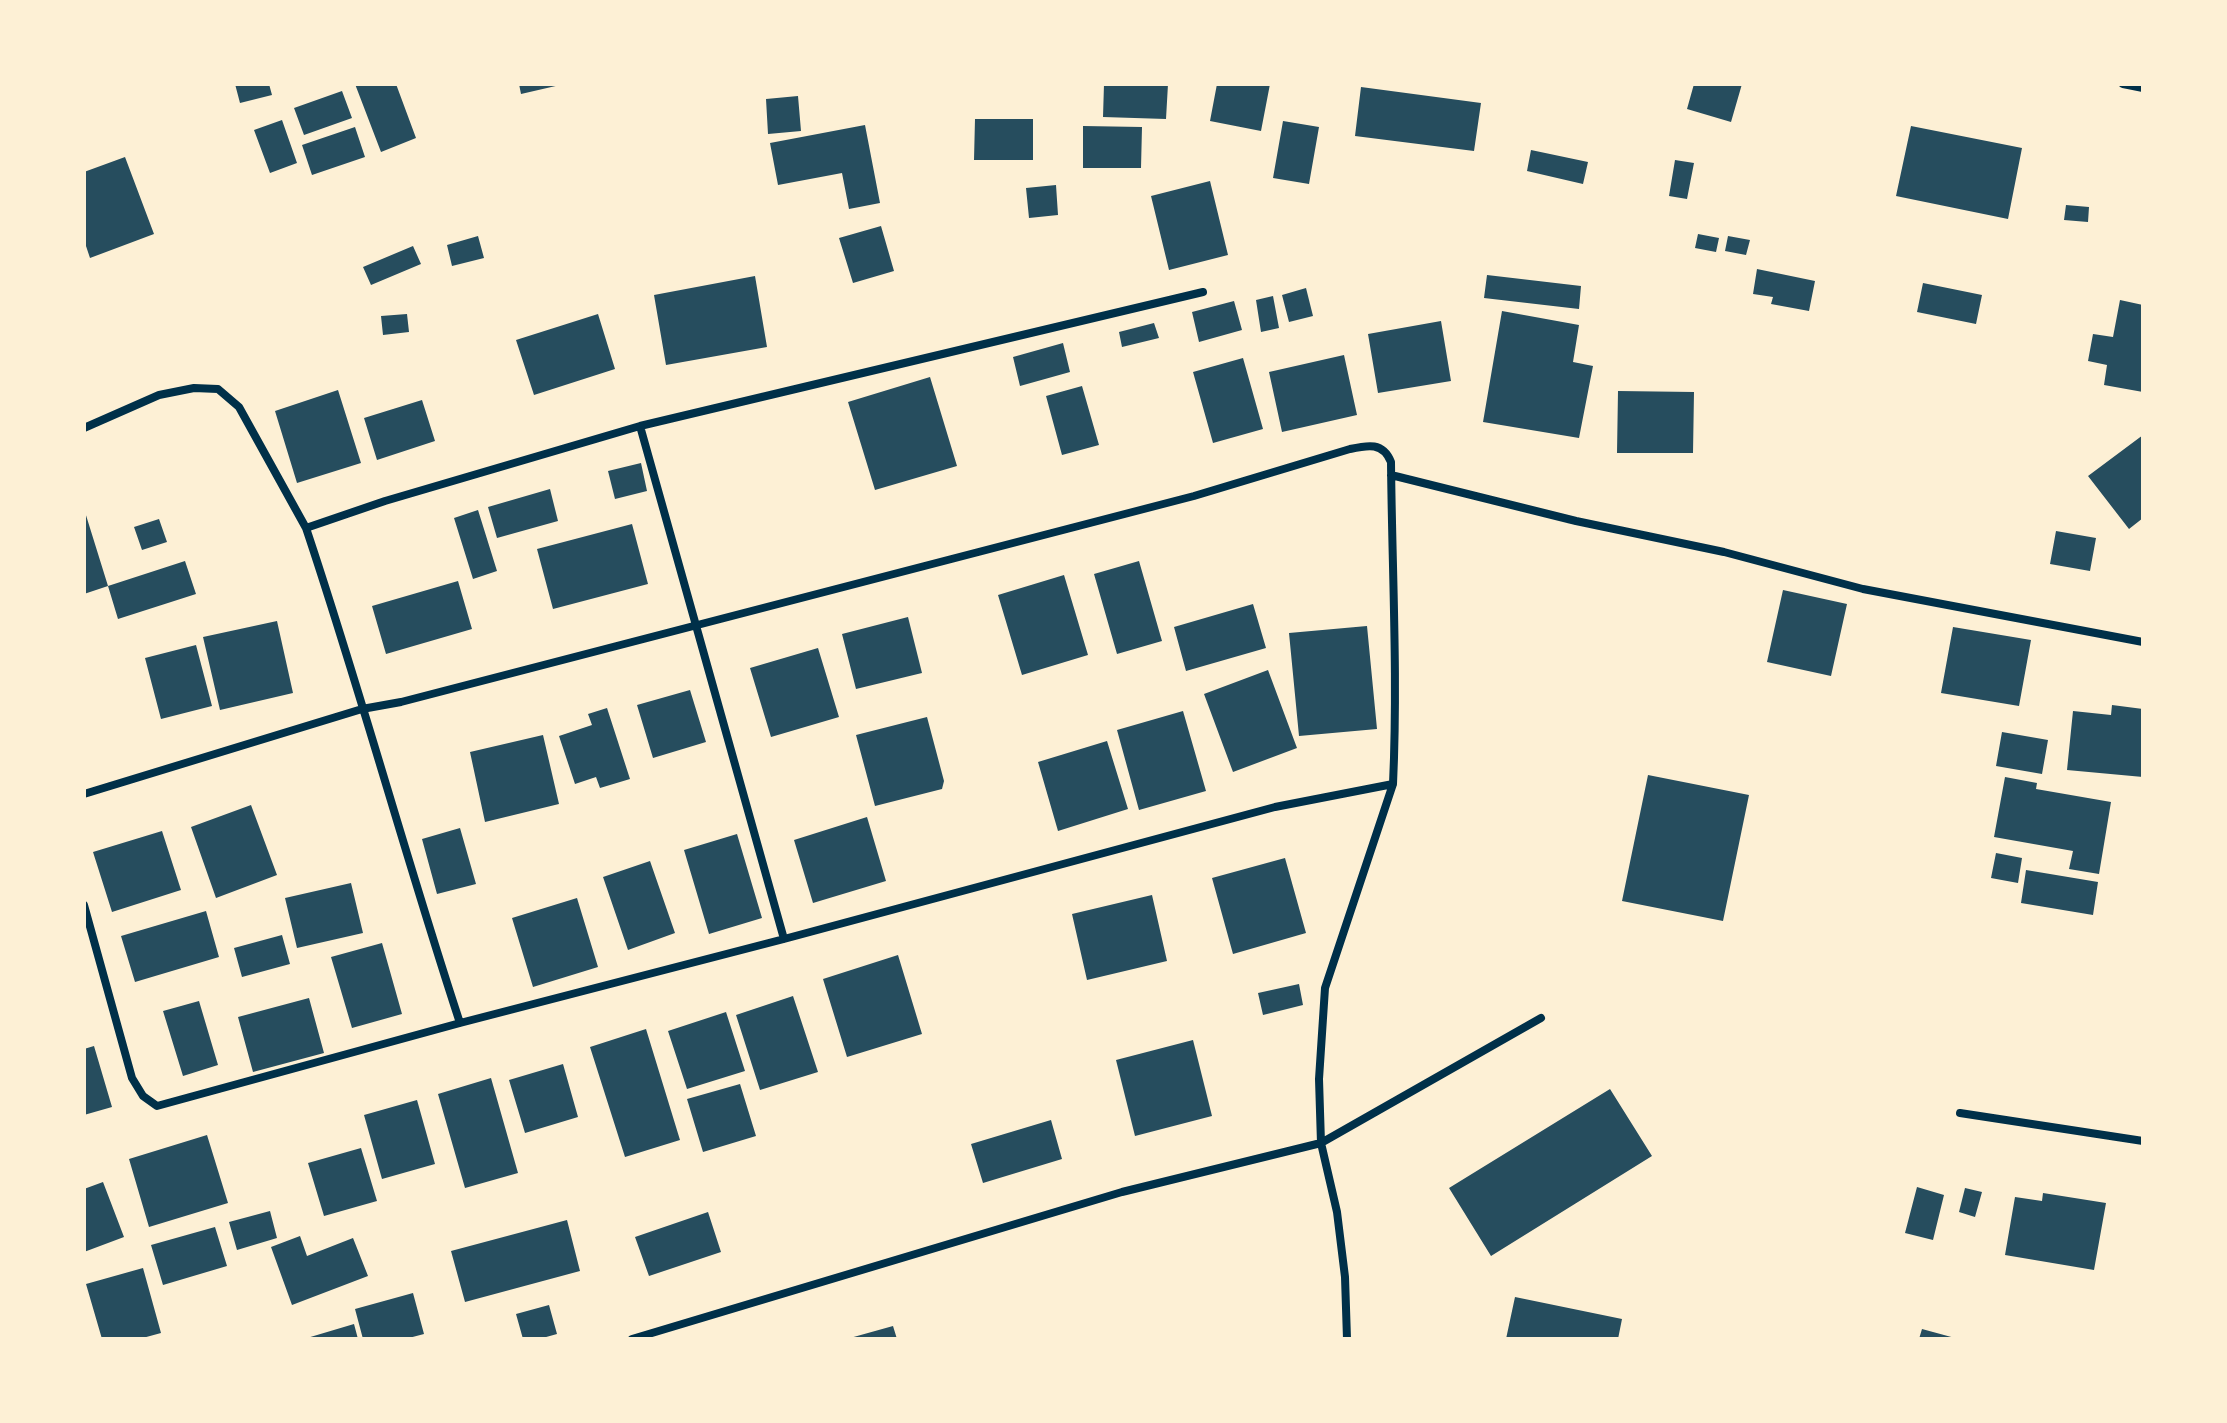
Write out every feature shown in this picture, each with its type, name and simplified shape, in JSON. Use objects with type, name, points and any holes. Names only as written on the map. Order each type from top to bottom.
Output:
[{"type":"street","points":[[2123,84],[2143,88]]},
{"type":"street","points":[[306,528],[385,501],[640,426],[1203,292]]},
{"type":"street","points":[[84,428],[159,395],[194,388],[218,389],[239,407],[306,528],[460,1023]]},
{"type":"street","points":[[640,426],[784,939]]},
{"type":"street","points":[[84,794],[362,709],[401,702],[1194,496],[1359,447],[1379,446],[1387,452],[1391,462],[1395,608],[1393,784],[1325,988],[1319,1079],[1321,1143],[1337,1212],[1345,1277],[1347,1339]]},
{"type":"street","points":[[1391,475],[1576,521],[1724,552],[1863,589],[2143,642]]},
{"type":"street","points":[[84,905],[132,1078],[143,1096],[157,1106],[1275,807],[1393,784]]},
{"type":"street","points":[[632,1339],[1122,1192],[1321,1143],[1541,1018]]},
{"type":"street","points":[[1960,1113],[2143,1141]]},
{"type":"building","points":[[235,84],[269,84],[272,95],[240,103]]},
{"type":"building","points":[[355,84],[396,84],[416,138],[381,152]]},
{"type":"building","points":[[519,84],[560,84],[560,85],[521,94]]},
{"type":"building","points":[[1104,84],[1168,84],[1166,119],[1103,117]]},
{"type":"building","points":[[1217,84],[1270,84],[1261,131],[1210,121]]},
{"type":"building","points":[[1694,84],[1742,84],[1731,122],[1687,109]]},
{"type":"building","points":[[1361,87],[1481,103],[1474,151],[1355,136]]},
{"type":"building","points":[[342,91],[352,118],[304,135],[294,108]]},
{"type":"building","points":[[798,96],[801,131],[768,134],[766,99]]},
{"type":"building","points":[[975,119],[1033,119],[1033,160],[974,160]]},
{"type":"building","points":[[282,120],[297,163],[270,173],[254,130]]},
{"type":"building","points":[[1283,121],[1319,127],[1309,184],[1273,178]]},
{"type":"building","points":[[865,125],[880,203],[849,209],[842,173],[778,185],[770,143]]},
{"type":"building","points":[[1083,126],[1142,127],[1141,168],[1083,168]]},
{"type":"building","points":[[1911,126],[2022,148],[2008,219],[1896,196]]},
{"type":"building","points":[[355,127],[365,157],[312,175],[302,145]]},
{"type":"building","points":[[1531,150],[1588,162],[1583,184],[1527,171]]},
{"type":"building","points":[[125,157],[154,234],[90,258],[84,240],[84,172]]},
{"type":"building","points":[[1675,160],[1694,163],[1687,199],[1669,196]]},
{"type":"building","points":[[1210,181],[1228,255],[1169,270],[1151,196]]},
{"type":"building","points":[[1056,185],[1058,215],[1029,218],[1026,188]]},
{"type":"building","points":[[2066,205],[2089,207],[2088,222],[2064,220]]},
{"type":"building","points":[[881,226],[894,271],[853,283],[839,238]]},
{"type":"building","points":[[1698,234],[1719,238],[1716,252],[1695,248]]},
{"type":"building","points":[[478,236],[484,258],[452,266],[447,245]]},
{"type":"building","points":[[1728,236],[1750,240],[1746,255],[1725,251]]},
{"type":"building","points":[[413,246],[421,264],[371,285],[363,267]]},
{"type":"building","points":[[1757,269],[1815,281],[1809,311],[1771,304],[1773,297],[1753,294]]},
{"type":"building","points":[[1487,275],[1581,286],[1579,309],[1484,298]]},
{"type":"building","points":[[755,276],[767,347],[666,365],[654,295]]},
{"type":"building","points":[[1923,283],[1982,295],[1976,324],[1917,312]]},
{"type":"building","points":[[1306,288],[1313,316],[1289,322],[1282,295]]},
{"type":"building","points":[[1273,296],[1279,328],[1261,332],[1256,300]]},
{"type":"building","points":[[2120,300],[2143,305],[2143,392],[2104,385],[2107,365],[2088,361],[2093,334],[2113,337]]},
{"type":"building","points":[[1234,301],[1242,330],[1199,342],[1192,312]]},
{"type":"building","points":[[1502,311],[1579,325],[1573,362],[1593,366],[1579,438],[1483,422]]},
{"type":"building","points":[[407,314],[409,332],[383,335],[381,316]]},
{"type":"building","points":[[598,314],[615,369],[534,395],[516,340]]},
{"type":"building","points":[[1441,321],[1451,381],[1378,393],[1368,334]]},
{"type":"building","points":[[1154,323],[1159,338],[1122,347],[1119,332]]},
{"type":"building","points":[[1063,343],[1070,372],[1020,386],[1013,357]]},
{"type":"building","points":[[1344,355],[1357,415],[1282,432],[1269,372]]},
{"type":"building","points":[[1243,358],[1263,429],[1213,443],[1193,372]]},
{"type":"building","points":[[930,377],[957,466],[875,490],[848,402]]},
{"type":"building","points":[[1082,386],[1099,445],[1062,455],[1046,396]]},
{"type":"building","points":[[338,390],[361,463],[297,483],[275,411]]},
{"type":"building","points":[[1618,391],[1694,392],[1693,453],[1617,453]]},
{"type":"building","points":[[422,400],[435,441],[377,460],[364,418]]},
{"type":"building","points":[[2143,435],[2143,518],[2129,529],[2088,476]]},
{"type":"building","points":[[641,463],[647,491],[615,499],[608,471]]},
{"type":"building","points":[[550,489],[558,521],[497,538],[488,507]]},
{"type":"building","points":[[478,510],[497,571],[473,579],[454,518]]},
{"type":"building","points":[[85,512],[108,586],[84,594]]},
{"type":"building","points":[[159,519],[167,542],[142,550],[134,527]]},
{"type":"building","points":[[632,524],[648,584],[553,609],[537,549]]},
{"type":"building","points":[[2056,531],[2096,538],[2090,571],[2050,564]]},
{"type":"building","points":[[185,561],[196,594],[118,619],[108,586]]},
{"type":"building","points":[[1139,561],[1162,641],[1117,654],[1094,574]]},
{"type":"building","points":[[1064,575],[1088,655],[1022,675],[998,595]]},
{"type":"building","points":[[458,581],[472,629],[386,654],[372,606]]},
{"type":"building","points":[[1783,590],[1847,604],[1831,676],[1767,662]]},
{"type":"building","points":[[1253,604],[1266,648],[1186,671],[1174,627]]},
{"type":"building","points":[[908,617],[922,673],[856,689],[842,634]]},
{"type":"building","points":[[277,621],[293,693],[220,710],[203,637]]},
{"type":"building","points":[[1367,626],[1377,729],[1299,736],[1289,633]]},
{"type":"building","points":[[1953,627],[2031,640],[2019,706],[1941,693]]},
{"type":"building","points":[[196,645],[212,706],[161,719],[145,658]]},
{"type":"building","points":[[818,648],[839,717],[771,737],[750,668]]},
{"type":"building","points":[[1268,670],[1297,748],[1233,772],[1204,694]]},
{"type":"building","points":[[690,690],[706,742],[653,758],[637,705]]},
{"type":"building","points":[[2112,705],[2143,709],[2143,777],[2067,770],[2073,711],[2111,715]]},
{"type":"building","points":[[607,708],[630,779],[600,788],[596,777],[575,784],[559,736],[592,725],[588,714]]},
{"type":"building","points":[[1183,711],[1206,791],[1139,810],[1117,730]]},
{"type":"building","points":[[927,717],[944,781],[942,789],[875,806],[856,735]]},
{"type":"building","points":[[2002,732],[2048,740],[2042,774],[1996,766]]},
{"type":"building","points":[[543,735],[559,804],[485,822],[470,752]]},
{"type":"building","points":[[1107,741],[1128,809],[1058,831],[1038,762]]},
{"type":"building","points":[[1648,775],[1749,795],[1723,921],[1622,901]]},
{"type":"building","points":[[2005,777],[2037,783],[2036,789],[2111,802],[2099,874],[2069,869],[2073,851],[1994,837]]},
{"type":"building","points":[[251,805],[277,875],[216,898],[191,827]]},
{"type":"building","points":[[867,817],[886,881],[813,903],[794,840]]},
{"type":"building","points":[[460,828],[476,884],[437,894],[422,839]]},
{"type":"building","points":[[162,831],[181,890],[112,912],[93,852]]},
{"type":"building","points":[[737,834],[762,918],[709,934],[684,850]]},
{"type":"building","points":[[1996,853],[2022,858],[2018,883],[1991,878]]},
{"type":"building","points":[[1285,858],[1306,933],[1233,954],[1212,878]]},
{"type":"building","points":[[650,861],[675,933],[628,950],[603,877]]},
{"type":"building","points":[[2026,870],[2098,882],[2093,915],[2021,903]]},
{"type":"building","points":[[351,883],[363,933],[297,948],[285,898]]},
{"type":"building","points":[[1152,895],[1167,961],[1087,980],[1072,914]]},
{"type":"building","points":[[577,898],[598,967],[533,987],[512,918]]},
{"type":"building","points":[[206,911],[219,957],[135,982],[121,936]]},
{"type":"building","points":[[282,935],[290,964],[242,977],[234,948]]},
{"type":"building","points":[[382,943],[402,1014],[352,1028],[331,957]]},
{"type":"building","points":[[898,955],[922,1034],[847,1057],[823,979]]},
{"type":"building","points":[[1299,984],[1303,1005],[1263,1015],[1258,993]]},
{"type":"building","points":[[793,996],[818,1072],[760,1090],[736,1015]]},
{"type":"building","points":[[309,998],[324,1053],[253,1072],[238,1017]]},
{"type":"building","points":[[199,1001],[218,1065],[183,1076],[163,1011]]},
{"type":"building","points":[[726,1012],[745,1071],[687,1089],[668,1031]]},
{"type":"building","points":[[646,1029],[680,1140],[625,1157],[590,1047]]},
{"type":"building","points":[[1193,1040],[1212,1116],[1135,1136],[1116,1060]]},
{"type":"building","points":[[94,1046],[112,1107],[84,1115],[84,1049]]},
{"type":"building","points":[[563,1064],[578,1117],[525,1133],[509,1080]]},
{"type":"building","points":[[491,1078],[518,1173],[465,1188],[438,1094]]},
{"type":"building","points":[[740,1084],[756,1136],[703,1152],[687,1099]]},
{"type":"building","points":[[1610,1089],[1652,1156],[1491,1256],[1449,1188]]},
{"type":"building","points":[[417,1100],[435,1164],[382,1179],[364,1115]]},
{"type":"building","points":[[1051,1120],[1062,1159],[983,1183],[971,1144]]},
{"type":"building","points":[[207,1135],[228,1203],[149,1227],[129,1159]]},
{"type":"building","points":[[361,1148],[377,1201],[324,1216],[308,1163]]},
{"type":"building","points":[[103,1182],[124,1237],[84,1252],[84,1189]]},
{"type":"building","points":[[1917,1187],[1944,1195],[1933,1240],[1905,1233]]},
{"type":"building","points":[[1965,1188],[1982,1192],[1975,1217],[1959,1212]]},
{"type":"building","points":[[2043,1193],[2106,1203],[2094,1270],[2005,1255],[2015,1197],[2042,1201]]},
{"type":"building","points":[[270,1211],[277,1238],[237,1250],[229,1222]]},
{"type":"building","points":[[708,1212],[721,1252],[649,1276],[635,1237]]},
{"type":"building","points":[[567,1220],[580,1271],[465,1302],[451,1251]]},
{"type":"building","points":[[215,1227],[227,1266],[163,1285],[151,1245]]},
{"type":"building","points":[[300,1236],[307,1256],[353,1238],[368,1276],[292,1305],[271,1247]]},
{"type":"building","points":[[143,1268],[161,1333],[139,1339],[102,1339],[86,1284]]},
{"type":"building","points":[[413,1293],[424,1334],[405,1339],[363,1339],[355,1309]]},
{"type":"building","points":[[1515,1297],[1622,1319],[1618,1339],[1506,1339]]},
{"type":"building","points":[[549,1305],[557,1334],[523,1339],[516,1314]]},
{"type":"building","points":[[354,1324],[358,1339],[307,1338]]},
{"type":"building","points":[[893,1326],[897,1339],[850,1338]]},
{"type":"building","points":[[1922,1329],[1955,1338],[1955,1339],[1919,1339]]}]
